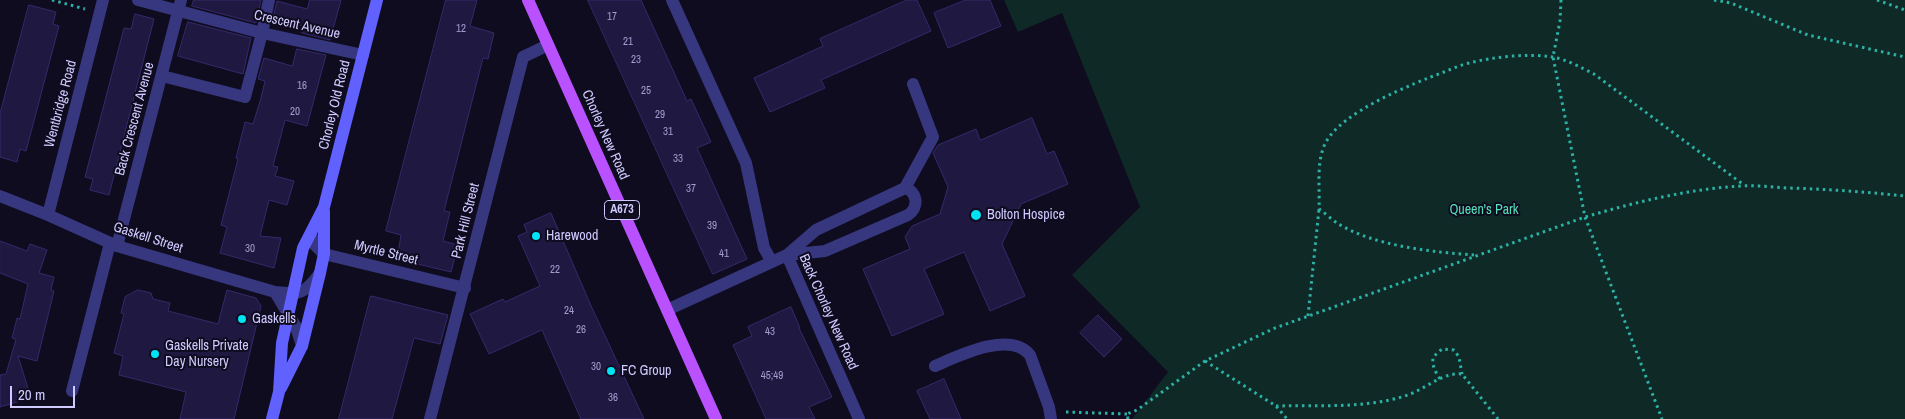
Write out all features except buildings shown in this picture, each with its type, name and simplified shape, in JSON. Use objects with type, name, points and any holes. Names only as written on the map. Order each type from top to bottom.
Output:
[{"type":"main road","name":"Chorley New Road","points":[[528,0],[716,419]]},
{"type":"main road","name":"Chorley Old Road","points":[[272,419],[279,392],[282,343],[303,248],[324,207],[377,3]]},
{"type":"main road","name":"Chorley Old Road","points":[[279,392],[302,346],[320,273],[324,254],[324,207]]},
{"type":"street","name":"Wentbridge Road","points":[[48,215],[103,0]]},
{"type":"street","name":"Crescent Avenue","points":[[138,0],[180,6],[262,33],[362,55]]},
{"type":"street","points":[[162,76],[244,97],[269,0]]},
{"type":"street","points":[[672,0],[746,163],[764,248],[772,262]]},
{"type":"street","name":"Back Crescent Avenue","points":[[72,391],[162,76],[180,6]]},
{"type":"street","name":"Park Hill Street","points":[[430,419],[522,61],[524,57],[548,45]]},
{"type":"street","points":[[787,255],[816,230],[905,188],[933,137],[913,84]]},
{"type":"street","points":[[787,255],[825,251],[908,215],[913,212],[916,201],[910,190],[905,188]]},
{"type":"street","name":"Gaskell Street","points":[[0,196],[113,244],[275,292],[293,294]]},
{"type":"street","points":[[311,234],[315,245],[324,254]]},
{"type":"street","name":"Myrtle Street","points":[[324,254],[465,288]]},
{"type":"street","name":"Back Chorley New Road","points":[[667,310],[787,255],[859,419]]},
{"type":"street","points":[[293,294],[309,288],[320,273]]},
{"type":"street","points":[[275,292],[288,314],[302,346]]},
{"type":"street","points":[[935,366],[980,347],[1018,346],[1025,349],[1030,355],[1051,416]]},
{"type":"path","points":[[52,0],[100,13]]},
{"type":"path","points":[[1561,0],[1560,21],[1553,57],[1585,217],[1662,419]]},
{"type":"path","points":[[1714,0],[1731,3],[1808,35],[1905,57]]},
{"type":"path","points":[[1877,0],[1905,10]]},
{"type":"path","points":[[1308,316],[1319,209],[1320,162],[1325,144],[1335,130],[1348,119],[1413,84],[1466,63],[1505,56],[1553,57],[1594,74],[1744,185]]},
{"type":"path","points":[[1051,416],[1128,414],[1137,410],[1206,361],[1275,328],[1585,217],[1634,203],[1710,188],[1744,185],[1836,189],[1905,196]]},
{"type":"path","points":[[1319,209],[1338,224],[1372,239],[1428,252],[1477,256]]},
{"type":"path","points":[[1440,379],[1434,369],[1433,357],[1442,349],[1454,350],[1457,353],[1462,374],[1498,419]]},
{"type":"path","points":[[1206,361],[1276,406],[1287,419]]},
{"type":"path","points":[[1276,406],[1365,404],[1392,400],[1411,394],[1440,379],[1462,374]]},
{"type":"path","points":[[1128,414],[1128,419]]},
{"type":"green space","name":"Queen's Park","points":[[1004,0],[1905,0],[1905,419],[1132,419],[1168,372],[1072,275],[1140,207],[1062,13],[1018,32]]},
{"type":"place","name":"Bolton Hospice","points":[[976,215]]},
{"type":"place","name":"Harewood","points":[[536,236]]},
{"type":"place","name":"Gaskells","points":[[242,319]]},
{"type":"place","name":"Gaskells Private Day Nursery","points":[[155,354]]},
{"type":"place","name":"FC Group","points":[[611,371]]}]
